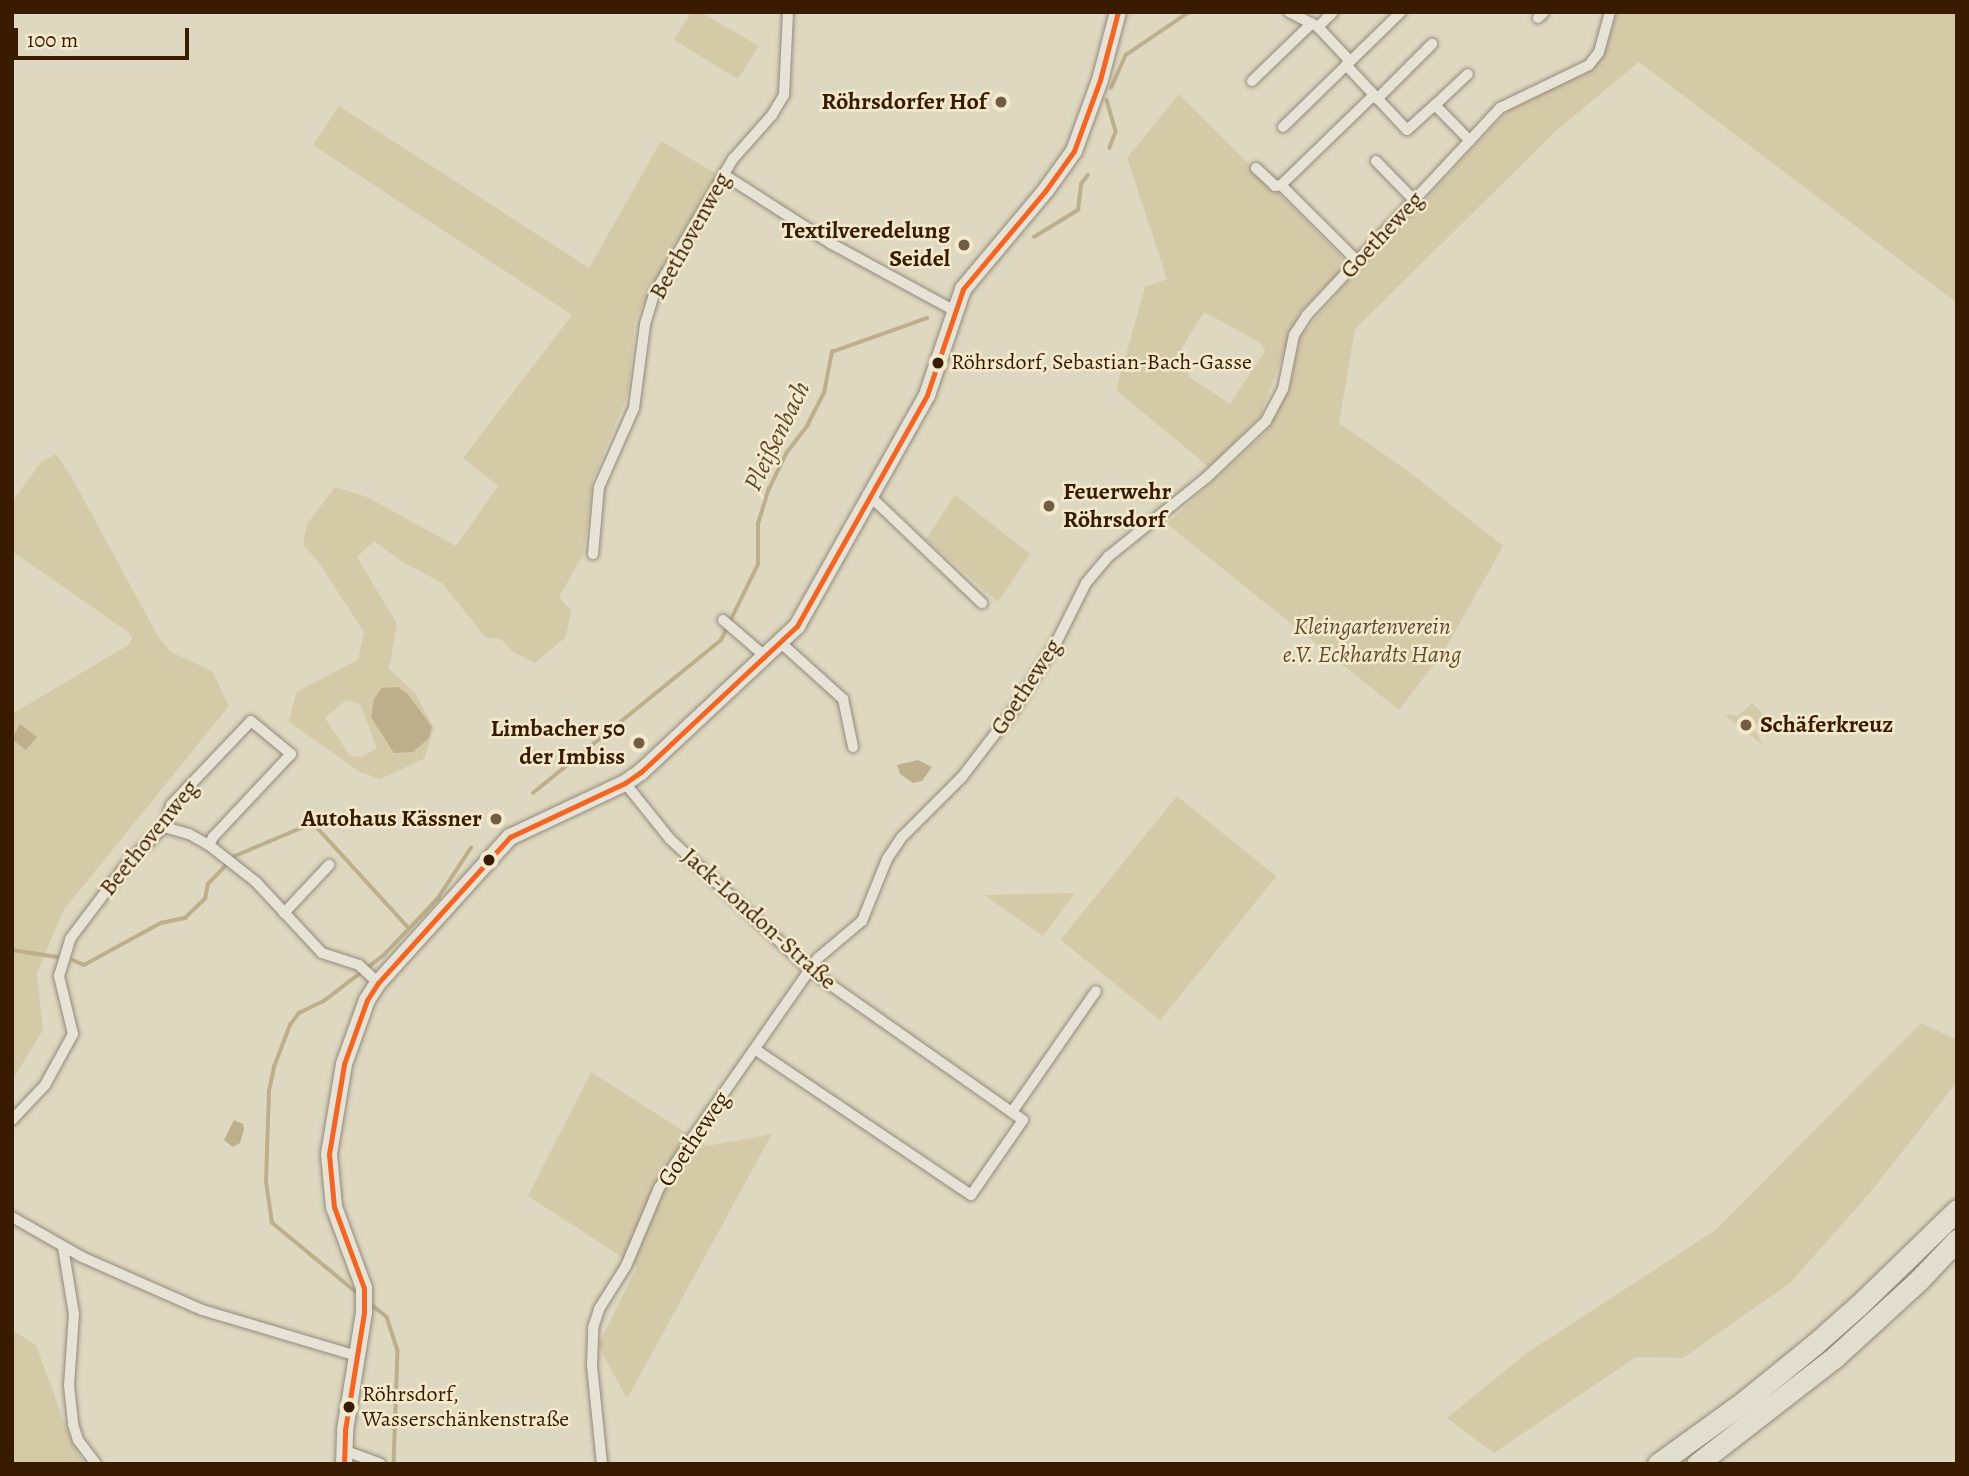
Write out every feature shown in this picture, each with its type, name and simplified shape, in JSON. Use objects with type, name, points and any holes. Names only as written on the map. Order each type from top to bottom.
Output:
[{"type":"highway","points":[[1658,1464],[1745,1401],[1822,1338],[1957,1210]]},
{"type":"highway","points":[[1698,1464],[1836,1356],[1919,1280],[1957,1240]]},
{"type":"street","name":"Beethovenweg","points":[[593,554],[599,487],[634,408],[645,324],[654,294],[723,174],[772,115],[784,95],[788,12]]},
{"type":"street","points":[[379,1463],[344,1457],[365,1312],[364,1288],[334,1207],[329,1154],[332,1124],[347,1051],[369,975],[510,837],[625,783],[660,755],[781,643],[806,613],[927,395],[953,310],[976,269],[1046,190],[1074,151],[1101,80],[1118,12]]},
{"type":"street","points":[[1289,12],[1315,25],[1375,97],[1407,130],[1468,74]]},
{"type":"street","points":[[1252,81],[1333,12]]},
{"type":"street","points":[[1283,127],[1401,12]]},
{"type":"street","name":"Goetheweg","points":[[602,1464],[592,1348],[593,1328],[599,1309],[626,1266],[659,1188],[818,958],[862,921],[887,859],[902,837],[961,777],[1015,708],[1057,641],[1086,583],[1109,556],[1206,478],[1266,421],[1283,389],[1294,335],[1307,314],[1500,108],[1530,91],[1574,75],[1589,65],[1599,52],[1610,12]]},
{"type":"street","points":[[1256,168],[1275,186],[1281,185],[1432,44]]},
{"type":"street","points":[[1434,105],[1470,141]]},
{"type":"street","points":[[1376,161],[1415,200]]},
{"type":"street","points":[[723,174],[832,244],[953,310]]},
{"type":"street","points":[[1281,185],[1358,262]]},
{"type":"street","points":[[870,496],[982,603]]},
{"type":"street","points":[[723,620],[766,657]]},
{"type":"street","points":[[781,643],[844,699],[853,747]]},
{"type":"street","name":"Beethovenweg","points":[[12,1120],[46,1085],[73,1034],[73,1023],[63,1000],[60,976],[70,939],[129,861],[163,827],[172,805],[251,721],[291,754],[213,837],[209,845]]},
{"type":"street","name":"Jack-London-Straße","points":[[625,783],[670,839],[811,971],[1012,1112]]},
{"type":"street","points":[[163,827],[189,834],[227,857],[322,953],[369,975]]},
{"type":"street","points":[[284,913],[329,865]]},
{"type":"street","points":[[756,1049],[971,1195],[1023,1120],[1012,1112],[1096,991]]},
{"type":"street","points":[[12,1217],[63,1247],[202,1310],[357,1356]]},
{"type":"street","points":[[63,1247],[74,1314],[69,1385],[73,1424],[78,1440],[96,1464]]},
{"type":"green space","points":[[691,12],[700,12],[759,46],[738,79],[674,40]]},
{"type":"green space","name":"Kleingartenverein e.V. Eckhardts Hang","points":[[1617,12],[1957,12],[1957,303],[1639,62],[1557,130],[1355,329],[1339,423],[1408,471],[1503,546],[1445,650],[1399,710],[1167,524],[1265,433],[1290,385],[1301,336],[1347,282],[1514,105],[1586,73],[1605,51]]},
{"type":"green space","points":[[1179,94],[1348,263],[1298,315],[1260,416],[1210,468],[1116,390],[1145,287],[1167,279],[1127,158]],"holes":[[[1204,312],[1261,343],[1265,351],[1230,404],[1189,377],[1188,372],[1173,362]]]},
{"type":"green space","points":[[339,106],[589,268],[661,141],[720,176],[676,241],[635,321],[628,394],[593,479],[583,555],[559,597],[571,611],[566,637],[535,663],[513,652],[501,639],[486,638],[442,583],[401,561],[374,541],[357,557],[397,624],[389,669],[415,693],[434,728],[424,759],[380,779],[360,772],[289,722],[296,692],[358,660],[364,632],[317,560],[303,545],[307,524],[335,487],[367,497],[456,546],[498,486],[463,458],[572,315],[313,145]],"holes":[[[382,688],[408,694],[432,727]],[[346,700],[360,704],[377,748],[362,757],[350,756],[325,718]]]},
{"type":"green space","points":[[56,454],[71,476],[159,638],[171,652],[212,671],[229,706],[63,911],[37,973],[43,1030],[12,1081],[12,714],[130,644],[132,638],[128,632],[12,551],[12,502],[41,462]]},
{"type":"green space","points":[[955,495],[1030,554],[998,602],[926,539]]},
{"type":"green space","points":[[1753,703],[1764,716],[1753,727],[1763,745],[1723,714],[1737,716]]},
{"type":"green space","points":[[1177,796],[1276,877],[1160,1020],[1061,940]]},
{"type":"green space","points":[[1075,893],[1043,936],[984,895]]},
{"type":"green space","points":[[1921,1023],[1957,1040],[1957,1082],[1869,1194],[1790,1283],[1683,1358],[1636,1357],[1494,1453],[1447,1418],[1524,1355],[1714,1231]]},
{"type":"green space","points":[[591,1072],[707,1146],[772,1134],[627,1399],[598,1345],[637,1267],[528,1196]]},
{"type":"green space","points":[[12,1330],[36,1345],[70,1438],[85,1464],[12,1464]]},
{"type":"shaded area","points":[[398,687],[408,694],[432,727],[429,738],[413,752],[394,753],[371,717],[374,699],[382,688]]},
{"type":"shaded area","points":[[20,724],[37,737],[26,750],[12,739]]},
{"type":"shaded area","points":[[918,760],[932,767],[922,781],[913,783],[900,774],[897,765]]},
{"type":"shaded area","points":[[234,1120],[243,1124],[244,1129],[240,1143],[233,1147],[224,1140]]},
{"type":"waterway","points":[[1012,12],[1017,12]]},
{"type":"waterway","name":"Pleißenbach","points":[[1111,88],[1126,55],[1189,12]]},
{"type":"waterway","name":"Pleißenbach","points":[[1107,100],[1116,132],[1110,148]]},
{"type":"waterway","name":"Pleißenbach","points":[[1034,237],[1078,210],[1081,184],[1088,175]]},
{"type":"waterway","name":"Pleißenbach","points":[[533,793],[721,640],[758,564],[758,524],[769,489],[787,452],[807,426],[824,393],[832,352],[927,318]]},
{"type":"waterway","points":[[73,960],[84,965],[161,923],[185,918],[205,899],[208,884],[235,856],[313,823],[409,928]]},
{"type":"waterway","name":"Pleißenbach","points":[[359,1295],[272,1223],[266,1182],[269,1091],[274,1067],[290,1025],[299,1013],[324,1001],[384,955],[438,898],[471,848]]},
{"type":"waterway","points":[[12,950],[58,957]]},
{"type":"waterway","name":"Pleißenbach","points":[[368,1302],[387,1317],[398,1350],[394,1464]]},
{"type":"transit line","points":[[344,1464],[345,1430],[364,1313],[364,1288],[334,1207],[329,1154],[344,1064],[367,1000],[378,983],[510,837],[625,783],[641,772],[797,626],[927,395],[963,289],[1046,190],[1074,151],[1100,80],[1118,12]]},
{"type":"place","name":"Röhrsdorfer Hof","points":[[1001,102]]},
{"type":"place","name":"Textilveredelung Seidel","points":[[964,245]]},
{"type":"place","name":"Röhrsdorf, Sebastian-Bach-Gasse","points":[[938,363]]},
{"type":"place","name":"Feuerwehr Röhrsdorf","points":[[1049,506]]},
{"type":"place","name":"Schäferkreuz","points":[[1746,725]]},
{"type":"place","name":"Limbacher 50 der Imbiss","points":[[639,743]]},
{"type":"place","name":"Autohaus Kässner","points":[[496,819]]},
{"type":"place","name":"Röhrsdorf, Wasserschänkenstraße","points":[[349,1407]]}]
